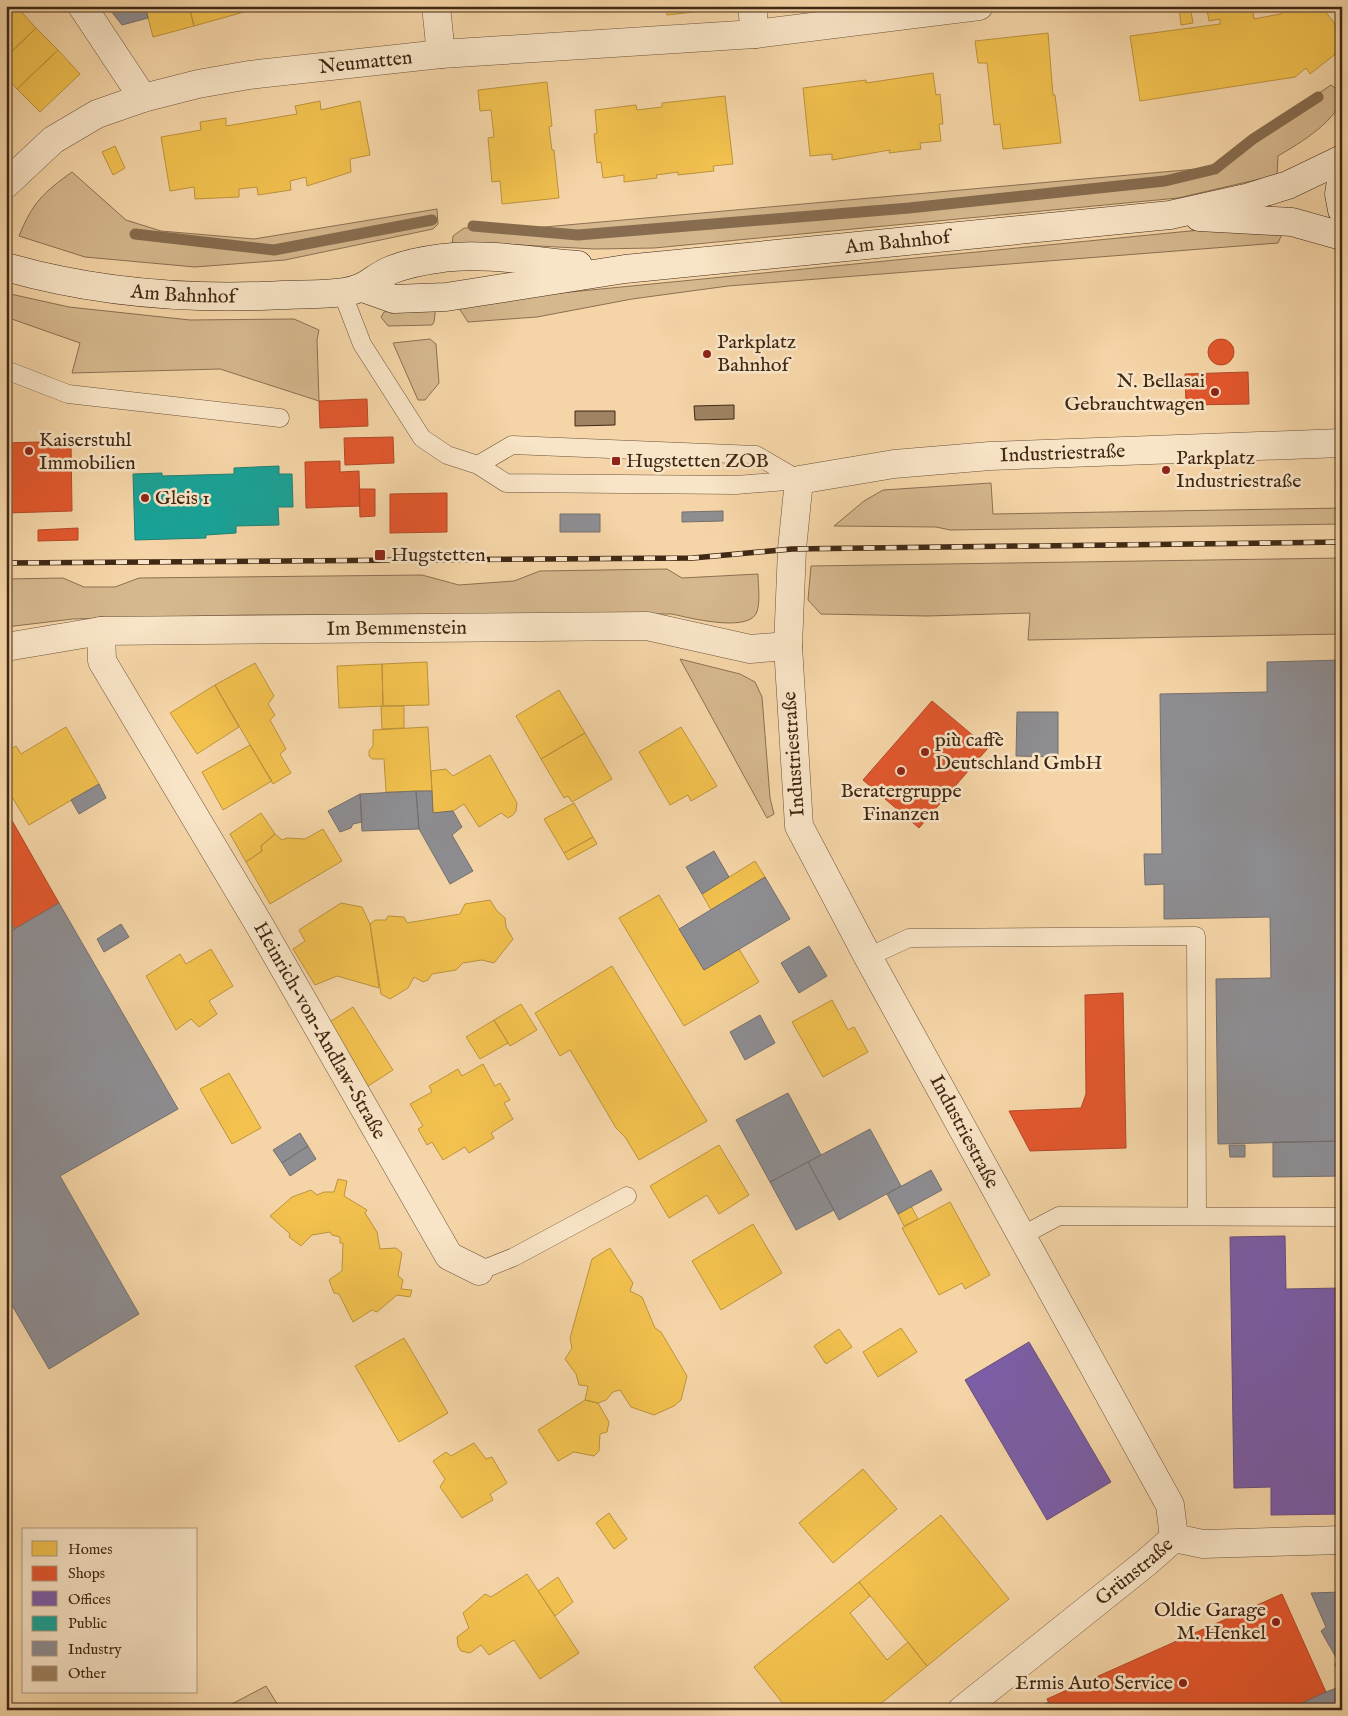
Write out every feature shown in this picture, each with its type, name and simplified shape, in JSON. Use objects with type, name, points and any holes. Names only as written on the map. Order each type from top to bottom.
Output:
[{"type":"street","points":[[82,6],[143,98]]},
{"type":"street","points":[[436,6],[440,54]]},
{"type":"street","points":[[752,6],[755,34]]},
{"type":"street","name":"Neumatten","points":[[6,184],[53,140],[97,114],[143,98],[198,84],[249,75],[440,54],[755,34],[979,6]]},
{"type":"street","name":"Am Bahnhof","points":[[6,267],[37,276],[120,291],[183,297],[246,297],[353,290],[394,299],[446,297],[625,269],[1170,215],[1246,198],[1288,185],[1342,159]]},
{"type":"street","points":[[1342,175],[1339,194],[1342,210]]},
{"type":"street","name":"Am Bahnhof","points":[[1170,215],[1292,222],[1342,236]]},
{"type":"street","name":"Am Bahnhof","points":[[353,290],[391,270],[443,258],[472,257],[625,269]]},
{"type":"street","name":"Industriestraße","points":[[1174,1538],[1170,1505],[868,957],[799,826],[788,646],[792,549],[799,480],[894,464],[990,456],[1342,444]]},
{"type":"street","name":"Im Bemmenstein","points":[[6,648],[101,631],[647,626],[750,649],[788,646]]},
{"type":"street","name":"Heinrich-von-Andlaw-Straße","points":[[101,631],[102,662],[260,926],[449,1256],[479,1271]]},
{"type":"street","name":"Grünstraße","points":[[962,1710],[1139,1569],[1174,1538],[1203,1544],[1342,1540]]},
{"type":"lane","points":[[353,290],[362,344],[422,438],[447,456],[478,464],[506,483],[736,485],[799,480]]},
{"type":"lane","points":[[6,370],[68,394],[280,418]]},
{"type":"lane","points":[[478,464],[512,445],[756,455],[799,480]]},
{"type":"lane","points":[[868,957],[909,938],[1196,936],[1197,1216]]},
{"type":"lane","name":"Heinrich-von-Andlaw-Straße","points":[[479,1271],[514,1257],[627,1196]]},
{"type":"lane","points":[[1021,1236],[1059,1216],[1342,1217]]},
{"type":"shaded area","points":[[1331,85],[1342,93],[1340,103],[1335,112],[1318,130],[1278,156],[1277,175],[1178,198],[654,248],[595,249],[482,243],[452,246],[453,236],[464,228],[473,228],[473,224],[533,228],[1208,168]]},
{"type":"shaded area","points":[[72,172],[126,220],[161,231],[254,239],[437,209],[438,224],[433,229],[285,260],[195,267],[85,257],[19,236],[34,206],[53,186]]},
{"type":"shaded area","points":[[1200,230],[1283,232],[1278,243],[728,286],[632,299],[537,317],[468,322],[459,308],[459,303]]},
{"type":"shaded area","points":[[6,293],[69,307],[190,320],[294,319],[319,330],[317,340],[319,401],[220,369],[72,373],[80,343],[6,317]]},
{"type":"shaded area","points":[[436,306],[432,325],[388,326],[381,317],[384,312]]},
{"type":"shaded area","points":[[430,339],[436,344],[439,383],[425,400],[418,400],[393,343]]},
{"type":"shaded area","points":[[991,483],[993,514],[1342,508],[1342,524],[950,530],[936,527],[834,526],[864,501],[883,490]]},
{"type":"shaded area","points":[[1342,558],[1342,634],[1028,640],[1030,613],[927,616],[821,614],[808,600],[811,566]]},
{"type":"shaded area","points":[[667,569],[682,578],[758,574],[758,610],[750,619],[729,623],[704,621],[672,614],[246,615],[73,619],[6,627],[6,579],[63,578],[84,587],[115,587],[139,578],[422,575],[459,585],[514,581],[540,571]]},
{"type":"shaded area","points":[[680,659],[740,674],[755,682],[762,697],[770,798],[774,814],[767,818]]},
{"type":"shaded area","points":[[266,1686],[281,1710],[233,1710],[230,1705]]},
{"type":"building: Homes","points":[[16,6],[36,28],[6,57],[6,15]]},
{"type":"building: Homes","points":[[145,6],[189,6],[194,26],[153,37]]},
{"type":"building: Homes","points":[[189,6],[242,6],[244,12],[194,26]]},
{"type":"building: Homes","points":[[470,6],[533,6],[533,7],[470,11]]},
{"type":"building: Homes","points":[[666,6],[702,6],[703,11],[667,15]]},
{"type":"building: Homes","points":[[1179,6],[1190,6],[1193,23],[1181,25]]},
{"type":"building: Homes","points":[[1233,6],[1252,6],[1254,19],[1280,14],[1290,6],[1296,13],[1304,6],[1321,6],[1342,33],[1342,49],[1310,74],[1306,68],[1295,77],[1140,101],[1130,36],[1220,24],[1220,19],[1209,21],[1207,10]]},
{"type":"building: Homes","points":[[36,28],[58,50],[17,89],[6,77],[6,57]]},
{"type":"building: Homes","points":[[1048,33],[1053,95],[1055,95],[1061,143],[1003,149],[1000,124],[994,125],[987,63],[978,63],[975,41]]},
{"type":"building: Homes","points":[[58,50],[80,74],[40,112],[17,89]]},
{"type":"building: Homes","points":[[933,73],[936,95],[940,94],[943,124],[939,124],[941,141],[920,143],[921,149],[889,153],[890,150],[832,160],[832,154],[810,156],[803,88],[866,80],[866,83]]},
{"type":"building: Homes","points":[[547,82],[552,126],[549,127],[552,150],[554,150],[559,198],[502,204],[500,181],[492,182],[488,138],[494,137],[491,110],[480,111],[478,90]]},
{"type":"building: Homes","points":[[725,96],[733,164],[713,166],[714,171],[678,175],[678,172],[656,175],[657,178],[624,182],[624,175],[603,178],[601,162],[597,163],[594,134],[597,133],[595,110],[636,105],[637,110],[662,107],[662,103]]},
{"type":"building: Homes","points":[[320,101],[321,110],[360,101],[370,155],[350,159],[351,172],[307,186],[306,177],[290,181],[291,190],[258,195],[257,187],[239,189],[239,197],[195,199],[194,187],[170,191],[161,137],[201,130],[200,122],[226,118],[226,126],[297,114],[295,106]]},
{"type":"building: Homes","points":[[115,146],[125,168],[113,175],[102,152]]},
{"type":"building: Homes","points":[[427,662],[429,705],[383,706],[382,664]]},
{"type":"building: Homes","points":[[255,663],[274,696],[268,704],[275,715],[270,720],[286,749],[280,754],[291,773],[273,784],[215,685]]},
{"type":"building: Homes","points":[[382,664],[383,706],[339,708],[337,666]]},
{"type":"building: Homes","points":[[215,685],[239,727],[197,754],[170,713]]},
{"type":"building: Homes","points":[[559,690],[585,733],[541,759],[516,716]]},
{"type":"building: Homes","points":[[381,706],[404,706],[404,728],[382,729]]},
{"type":"building: Homes","points":[[66,727],[99,784],[29,825],[6,787],[6,752],[16,746],[21,754]]},
{"type":"building: Homes","points":[[428,727],[432,791],[386,792],[384,759],[372,759],[369,756],[369,751],[373,746],[373,730]]},
{"type":"building: Homes","points":[[681,727],[717,786],[691,801],[688,795],[670,805],[639,752]]},
{"type":"building: Homes","points":[[585,733],[612,779],[572,802],[568,796],[564,798],[541,759]]},
{"type":"building: Homes","points":[[250,745],[272,781],[223,810],[202,772]]},
{"type":"building: Homes","points":[[490,755],[517,803],[516,811],[513,815],[508,818],[501,813],[479,827],[464,804],[453,811],[433,813],[431,771],[446,769],[453,776]]},
{"type":"building: Homes","points":[[574,803],[593,837],[564,853],[544,819]]},
{"type":"building: Homes","points":[[261,813],[275,834],[261,846],[262,851],[246,862],[230,834]]},
{"type":"building: Homes","points":[[323,829],[342,861],[270,904],[246,862],[262,851],[261,846],[275,834],[282,840],[287,838],[305,839]]},
{"type":"building: Homes","points":[[593,837],[597,844],[568,860],[564,853]]},
{"type":"building: Homes","points":[[755,861],[765,877],[711,910],[702,894]]},
{"type":"building: Homes","points":[[659,895],[704,970],[739,949],[759,982],[684,1026],[619,918]]},
{"type":"building: Homes","points":[[490,900],[497,911],[505,918],[506,927],[513,939],[494,963],[482,960],[463,963],[456,970],[432,974],[428,980],[423,982],[414,977],[408,988],[390,999],[381,994],[370,924],[375,920],[386,920],[388,916],[404,917],[407,923],[460,914],[465,904]]},
{"type":"building: Homes","points":[[341,903],[362,907],[370,924],[379,988],[337,976],[315,985],[293,949],[305,941],[299,930]]},
{"type":"building: Homes","points":[[211,949],[233,986],[209,1001],[217,1014],[199,1027],[191,1019],[176,1030],[146,976],[180,954],[186,964]]},
{"type":"building: Homes","points":[[612,966],[707,1121],[639,1160],[625,1137],[616,1128],[570,1050],[560,1056],[535,1013]]},
{"type":"building: Homes","points":[[832,1000],[848,1030],[854,1027],[868,1052],[823,1077],[792,1022]]},
{"type":"building: Homes","points":[[521,1004],[537,1030],[510,1046],[494,1020]]},
{"type":"building: Homes","points":[[353,1007],[393,1070],[368,1086],[328,1023]]},
{"type":"building: Homes","points":[[494,1020],[508,1043],[480,1059],[466,1037]]},
{"type":"building: Homes","points":[[483,1064],[495,1086],[500,1083],[510,1100],[504,1103],[513,1119],[491,1133],[494,1138],[469,1153],[465,1147],[443,1160],[432,1142],[427,1145],[418,1129],[423,1126],[410,1104],[432,1092],[429,1086],[458,1069],[462,1076]]},
{"type":"building: Homes","points":[[229,1073],[261,1128],[232,1144],[200,1089]]},
{"type":"building: Homes","points":[[719,1145],[749,1195],[719,1214],[707,1195],[669,1218],[650,1186]]},
{"type":"building: Homes","points":[[338,1179],[347,1181],[344,1196],[367,1210],[365,1213],[377,1232],[380,1249],[396,1248],[402,1253],[398,1276],[403,1280],[401,1289],[412,1290],[410,1297],[397,1295],[377,1312],[372,1310],[353,1322],[339,1294],[334,1293],[329,1280],[342,1271],[343,1243],[340,1243],[340,1237],[332,1235],[330,1232],[312,1235],[301,1246],[289,1237],[290,1234],[270,1216],[292,1197],[311,1190],[317,1195],[324,1192],[334,1192]]},
{"type":"building: Homes","points":[[950,1202],[990,1275],[965,1289],[962,1283],[939,1295],[902,1228]]},
{"type":"building: Homes","points":[[911,1206],[918,1219],[904,1226],[898,1214]]},
{"type":"building: Homes","points":[[753,1224],[782,1273],[721,1310],[692,1261]]},
{"type":"building: Homes","points":[[610,1248],[633,1283],[630,1291],[642,1297],[655,1328],[661,1332],[687,1376],[681,1400],[674,1406],[654,1415],[631,1407],[620,1390],[613,1392],[606,1400],[598,1403],[585,1400],[588,1386],[579,1385],[576,1374],[565,1359],[572,1348],[570,1338],[592,1259]]},
{"type":"building: Homes","points":[[901,1328],[917,1352],[878,1377],[863,1352]]},
{"type":"building: Homes","points":[[839,1329],[852,1347],[826,1364],[814,1346]]},
{"type":"building: Homes","points":[[404,1338],[448,1413],[399,1442],[355,1366]]},
{"type":"building: Homes","points":[[585,1400],[598,1403],[609,1422],[607,1432],[600,1434],[599,1451],[594,1456],[574,1452],[558,1461],[538,1430]]},
{"type":"building: Homes","points":[[474,1443],[486,1459],[492,1457],[507,1483],[490,1494],[493,1500],[462,1518],[440,1487],[445,1479],[433,1461],[446,1452],[451,1456]]},
{"type":"building: Homes","points":[[863,1469],[897,1509],[833,1563],[799,1523]]},
{"type":"building: Homes","points":[[609,1513],[627,1539],[614,1549],[596,1523]]},
{"type":"building: Homes","points":[[941,1515],[1009,1599],[927,1666],[859,1582]]},
{"type":"building: Homes","points":[[527,1574],[579,1653],[540,1679],[514,1640],[489,1655],[481,1645],[470,1653],[461,1651],[458,1646],[457,1637],[469,1628],[463,1613],[485,1594],[491,1597]]},
{"type":"building: Homes","points":[[558,1577],[573,1602],[555,1616],[538,1591]]},
{"type":"building: Homes","points":[[859,1582],[870,1596],[850,1613],[887,1660],[908,1642],[927,1666],[873,1710],[788,1710],[754,1667]]},
{"type":"building: Shops","points":[[1221,339],[1230,343],[1234,352],[1230,361],[1221,365],[1212,361],[1208,352],[1212,343]]},
{"type":"building: Shops","points":[[1248,372],[1249,404],[1186,405],[1185,374]]},
{"type":"building: Shops","points":[[367,399],[368,426],[320,428],[319,401]]},
{"type":"building: Shops","points":[[393,437],[394,463],[345,465],[344,438]]},
{"type":"building: Shops","points":[[71,441],[72,511],[6,513],[6,443]]},
{"type":"building: Shops","points":[[340,461],[340,472],[359,471],[360,506],[306,508],[305,462]]},
{"type":"building: Shops","points":[[359,489],[375,489],[375,516],[360,517]]},
{"type":"building: Shops","points":[[447,493],[447,532],[390,533],[390,494]]},
{"type":"building: Shops","points":[[78,528],[78,540],[38,541],[38,530]]},
{"type":"building: Shops","points":[[932,701],[988,748],[919,828],[863,780]]},
{"type":"building: Shops","points":[[6,810],[59,903],[15,929],[6,914]]},
{"type":"building: Shops","points":[[1123,993],[1126,1148],[1030,1151],[1009,1111],[1081,1108],[1086,1094],[1085,995]]},
{"type":"building: Shops","points":[[1282,1594],[1326,1692],[1287,1710],[1052,1710],[1047,1699]]},
{"type":"building: Offices","points":[[1285,1236],[1286,1289],[1342,1288],[1342,1514],[1271,1515],[1271,1487],[1234,1488],[1230,1237]]},
{"type":"building: Offices","points":[[1029,1342],[1111,1482],[1047,1520],[965,1380]]},
{"type":"building: Public","points":[[279,466],[279,474],[292,474],[293,507],[278,507],[279,525],[236,526],[236,533],[206,535],[206,538],[135,540],[133,474],[162,473],[162,476],[234,474],[234,468]]},
{"type":"building: Industry","points":[[107,6],[145,6],[148,18],[122,25]]},
{"type":"building: Industry","points":[[723,511],[723,521],[682,522],[682,512]]},
{"type":"building: Industry","points":[[560,514],[600,514],[600,532],[560,532]]},
{"type":"building: Industry","points":[[1342,660],[1342,1141],[1218,1144],[1216,979],[1271,978],[1270,917],[1164,919],[1164,884],[1145,885],[1144,854],[1162,854],[1160,694],[1267,692],[1267,662]]},
{"type":"building: Industry","points":[[1017,712],[1058,712],[1058,757],[1016,756]]},
{"type":"building: Industry","points":[[99,784],[106,798],[79,814],[71,800]]},
{"type":"building: Industry","points":[[416,791],[432,791],[433,813],[453,811],[462,827],[452,835],[473,871],[450,884],[419,829]]},
{"type":"building: Industry","points":[[416,791],[419,829],[362,831],[360,794]]},
{"type":"building: Industry","points":[[360,794],[362,822],[353,824],[351,828],[340,832],[328,811]]},
{"type":"building: Industry","points":[[714,851],[729,877],[702,894],[686,867]]},
{"type":"building: Industry","points":[[765,877],[790,919],[704,970],[679,929]]},
{"type":"building: Industry","points":[[59,903],[178,1109],[60,1176],[139,1314],[49,1369],[6,1295],[6,934]]},
{"type":"building: Industry","points":[[6,914],[15,929],[6,934]]},
{"type":"building: Industry","points":[[121,924],[129,937],[104,952],[97,939]]},
{"type":"building: Industry","points":[[809,946],[827,976],[799,993],[781,963]]},
{"type":"building: Industry","points":[[760,1015],[775,1043],[745,1060],[730,1032]]},
{"type":"building: Industry","points":[[788,1093],[821,1155],[770,1182],[736,1120]]},
{"type":"building: Industry","points":[[870,1129],[901,1186],[839,1220],[808,1162]]},
{"type":"building: Industry","points":[[300,1133],[308,1146],[282,1163],[273,1150]]},
{"type":"building: Industry","points":[[1342,1141],[1342,1176],[1273,1177],[1273,1142]]},
{"type":"building: Industry","points":[[1229,1145],[1245,1145],[1245,1157],[1230,1157]]},
{"type":"building: Industry","points":[[308,1146],[316,1159],[290,1176],[282,1163]]},
{"type":"building: Industry","points":[[808,1162],[834,1210],[796,1230],[770,1182]]},
{"type":"building: Industry","points":[[931,1170],[942,1190],[898,1214],[887,1194]]},
{"type":"building: Industry","points":[[1342,1592],[1341,1680],[1335,1664],[1338,1661],[1321,1631],[1326,1627],[1311,1593]]},
{"type":"building: Industry","points":[[1342,1686],[1342,1710],[1287,1710],[1326,1692]]},
{"type":"building: Industry","points":[[1049,1702],[1052,1710],[1038,1710],[1037,1708]]},
{"type":"building: Other","points":[[734,405],[734,419],[695,420],[694,406]]},
{"type":"building: Other","points":[[575,411],[615,411],[615,425],[575,426]]},
{"type":"waterway","points":[[473,226],[578,235],[909,208],[1165,181],[1215,169],[1253,139],[1318,97]]},
{"type":"waterway","points":[[135,234],[274,250],[432,220]]},
{"type":"railway","points":[[6,563],[693,558],[792,549],[1342,542]]},
{"type":"place","name":"Parkplatz Bahnhof","points":[[707,354]]},
{"type":"place","name":"N. Bellasai Gebrauchtwagen","points":[[1215,392]]},
{"type":"place","name":"Kaiserstuhl Immobilien","points":[[29,451]]},
{"type":"place","name":"Hugstetten ZOB","points":[[616,461]]},
{"type":"place","name":"Parkplatz Industriestraße","points":[[1166,470]]},
{"type":"place","name":"Gleis 1","points":[[145,498]]},
{"type":"place","name":"Hugstetten","points":[[380,555]]},
{"type":"place","name":"più caffè Deutschland GmbH","points":[[925,752]]},
{"type":"place","name":"Beratergruppe Finanzen","points":[[901,771]]},
{"type":"place","name":"Oldie Garage M. Henkel","points":[[1276,1622]]},
{"type":"place","name":"Ermis Auto Service","points":[[1183,1683]]}]
